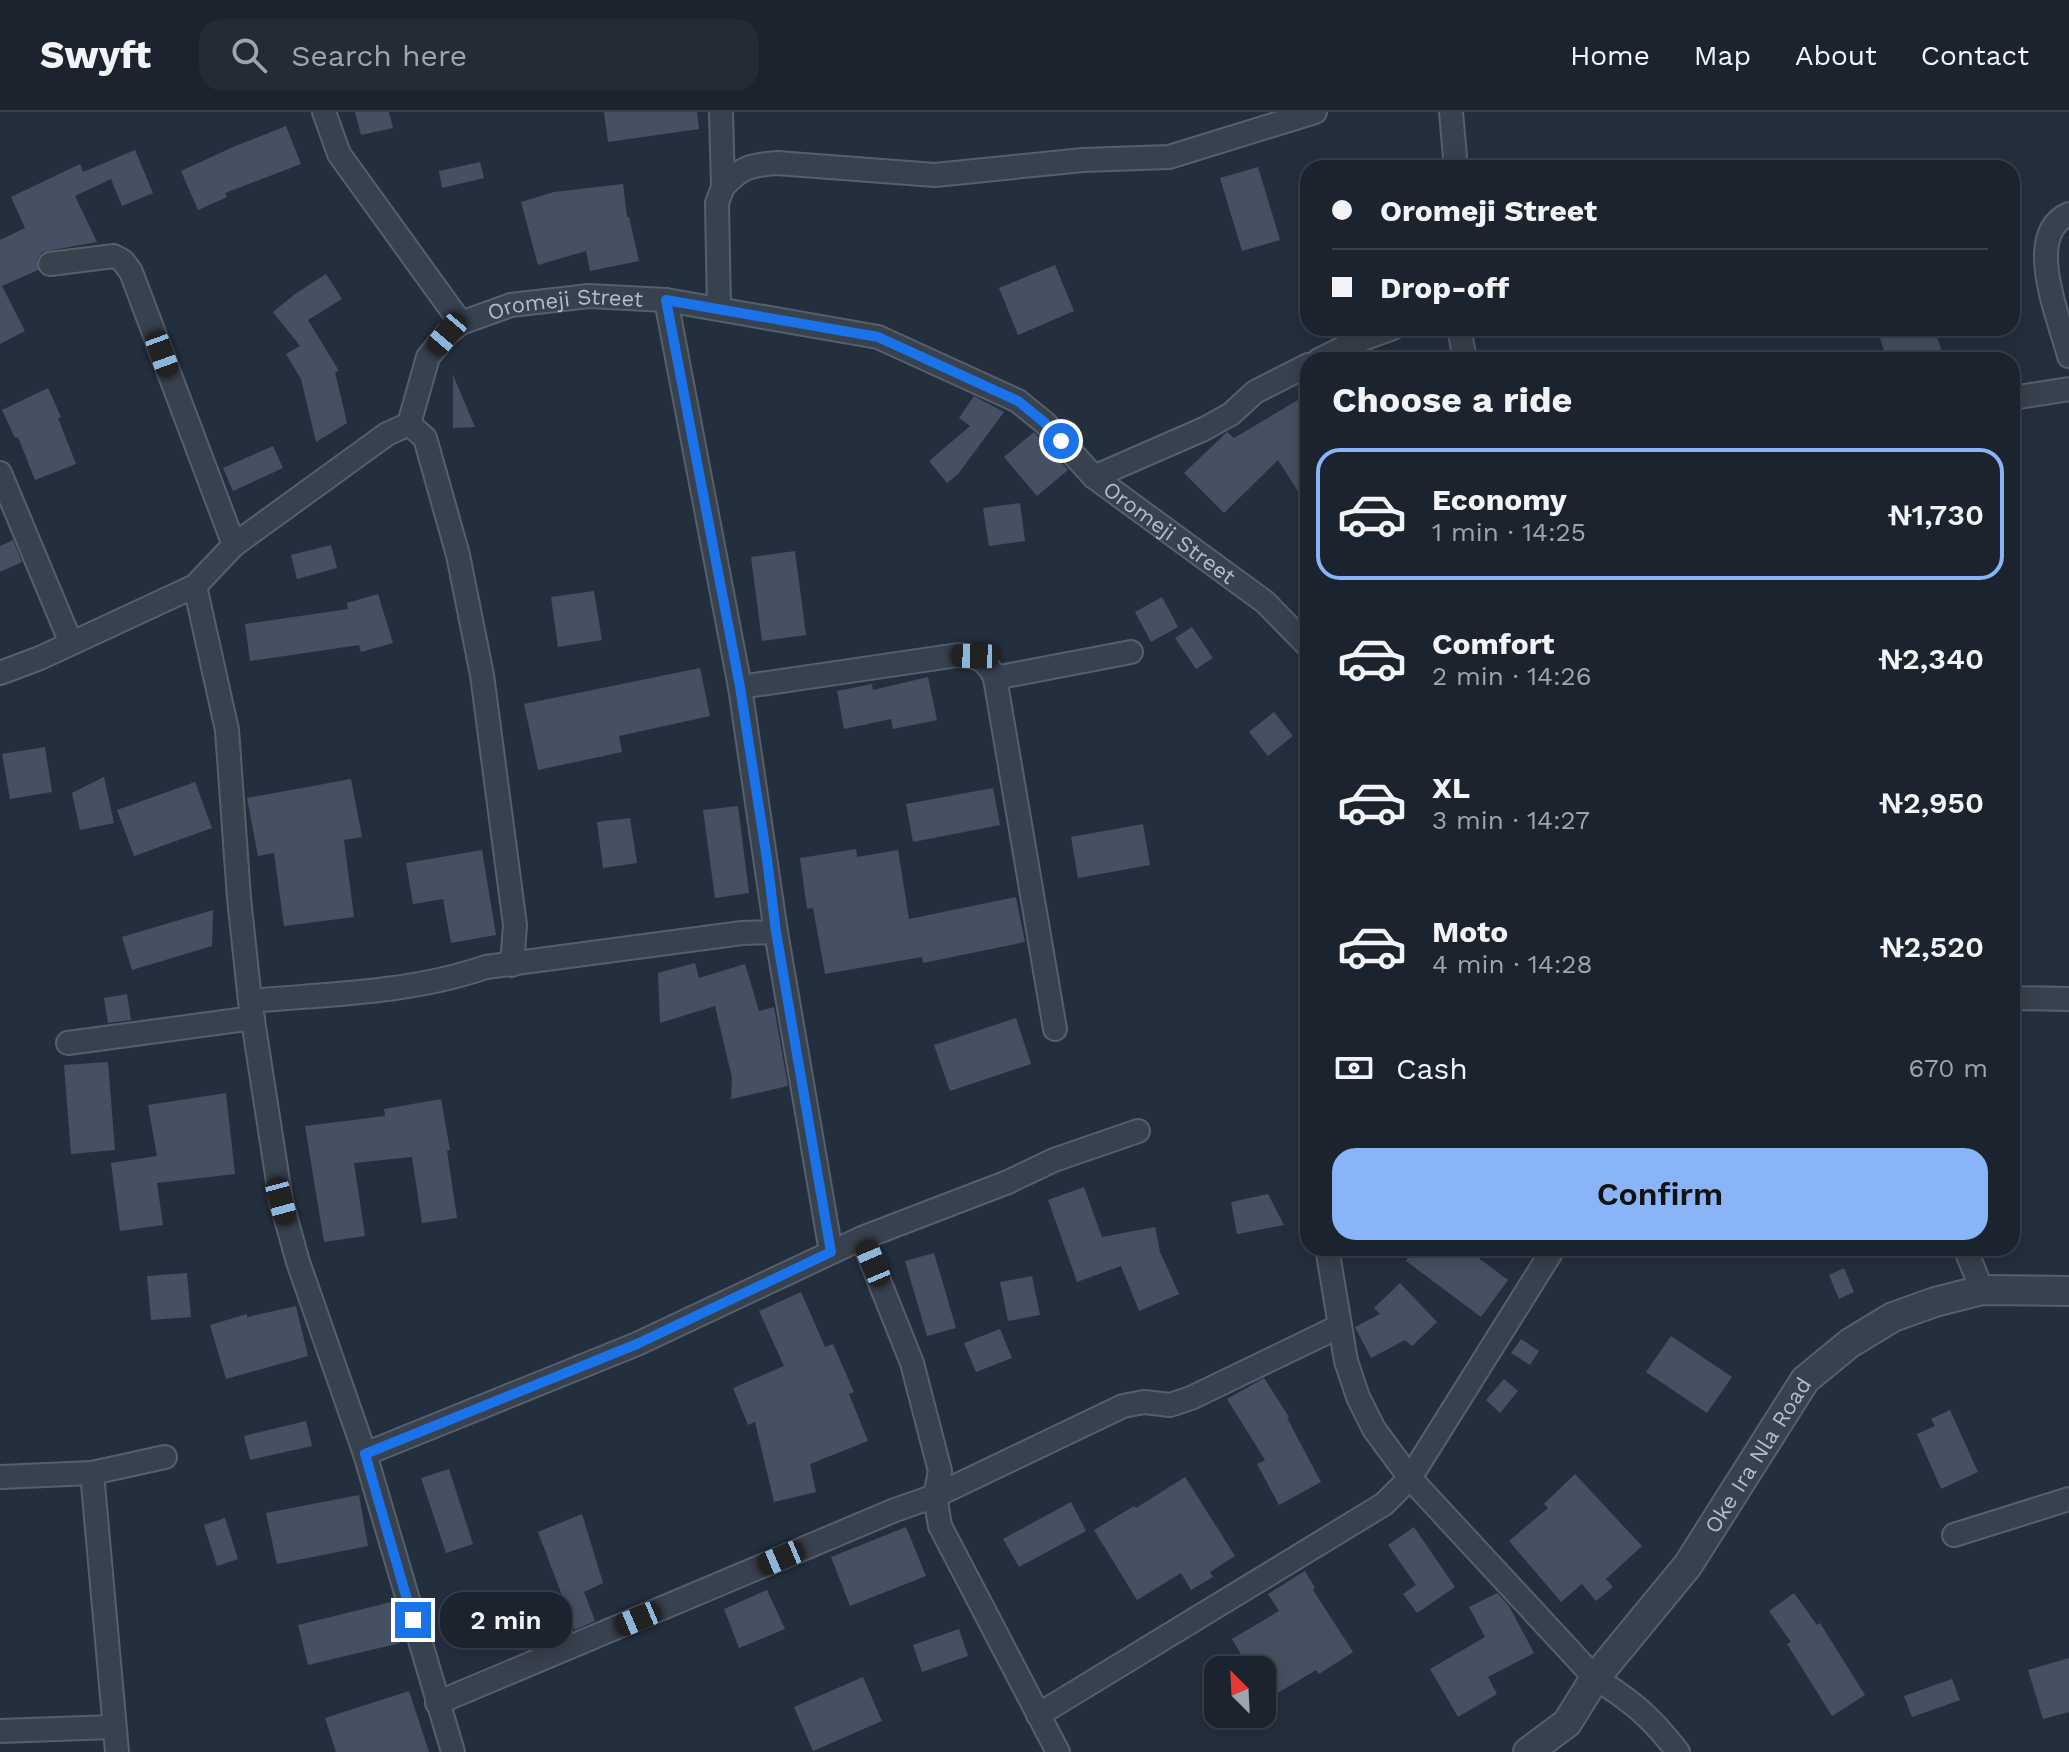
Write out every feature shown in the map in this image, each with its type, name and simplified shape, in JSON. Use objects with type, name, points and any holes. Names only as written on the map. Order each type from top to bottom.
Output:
[{"type":"street","points":[[324,112],[339,154],[461,323]]},
{"type":"street","points":[[721,112],[723,187]]},
{"type":"street","points":[[719,309],[717,203],[723,187],[736,172],[754,165],[777,163],[935,175],[1083,160],[1169,157],[1315,112]]},
{"type":"street","points":[[1451,112],[1455,160]]},
{"type":"street","points":[[2065,216],[2047,236],[2044,260],[2069,356]]},
{"type":"street","points":[[50,264],[114,256],[123,261],[131,272],[234,545]]},
{"type":"street","name":"Oromeji Street","points":[[409,424],[428,357],[447,334],[461,323],[511,305],[589,296],[666,300],[878,337],[1018,401],[1045,423],[1094,477],[1265,602],[1300,638]]},
{"type":"street","points":[[666,300],[740,687],[776,932],[831,1252]]},
{"type":"street","points":[[1335,352],[1371,336]]},
{"type":"street","points":[[1094,477],[1204,429],[1231,414],[1255,392],[1300,369]]},
{"type":"street","points":[[2020,397],[2069,389]]},
{"type":"street","points":[[0,673],[195,586],[234,545],[387,434],[409,424],[425,438],[458,555],[482,675],[515,925],[512,965]]},
{"type":"street","points":[[0,473],[71,643]]},
{"type":"street","points":[[195,586],[227,730],[239,898],[281,1201],[298,1262],[365,1454],[453,1752]]},
{"type":"street","points":[[995,678],[1131,652]]},
{"type":"street","points":[[740,687],[958,655],[975,656],[989,665],[995,678],[1055,1029]]},
{"type":"street","points":[[68,1043],[252,1009],[391,989],[464,975],[486,967],[742,933],[776,932]]},
{"type":"street","points":[[2020,998],[2069,999]]},
{"type":"street","points":[[365,1454],[637,1344],[862,1238],[1008,1182],[1054,1160],[1138,1131]]},
{"type":"street","points":[[862,1238],[912,1363],[940,1471],[935,1496],[940,1526],[1058,1752]]},
{"type":"street","points":[[1328,1256],[1346,1361],[1358,1397],[1374,1429],[1410,1478],[1595,1678],[1631,1701],[1653,1720],[1678,1752]]},
{"type":"street","points":[[1038,1715],[1384,1504],[1410,1478],[1549,1256]]},
{"type":"street","points":[[1968,1256],[1982,1290]]},
{"type":"street","name":"Oke Ira Nla Road","points":[[1528,1752],[1567,1723],[1595,1678],[1688,1565],[1805,1380],[1850,1343],[1893,1317],[1982,1290],[2069,1291]]},
{"type":"street","points":[[437,1703],[895,1510],[935,1496],[1123,1406],[1144,1402],[1170,1405],[1191,1398],[1340,1326]]},
{"type":"street","points":[[0,1477],[92,1473],[165,1457]]},
{"type":"street","points":[[92,1473],[117,1752]]},
{"type":"street","points":[[1954,1535],[2069,1499]]},
{"type":"street","points":[[0,1731],[113,1727]]},
{"type":"building","points":[[355,112],[389,112],[393,128],[361,135]]},
{"type":"building","points":[[604,112],[697,112],[699,129],[608,142]]},
{"type":"building","points":[[286,126],[301,164],[225,193],[227,197],[198,210],[181,171]]},
{"type":"building","points":[[135,150],[153,193],[122,206],[111,179],[75,196],[97,242],[42,252],[37,259],[38,270],[2,286],[25,331],[0,344],[0,240],[25,228],[11,197],[80,164],[83,172]]},
{"type":"building","points":[[480,162],[484,178],[442,188],[439,171]]},
{"type":"building","points":[[1258,167],[1280,240],[1242,251],[1220,178]]},
{"type":"building","points":[[623,184],[627,217],[639,261],[590,271],[586,251],[538,265],[521,202],[554,192]]},
{"type":"building","points":[[1055,265],[1074,311],[1018,335],[999,288]]},
{"type":"building","points":[[326,274],[342,299],[308,320],[339,371],[335,372],[347,423],[316,442],[301,379],[286,354],[300,346],[273,312]]},
{"type":"building","points":[[1879,336],[1937,336],[1942,352],[1884,352]]},
{"type":"building","points":[[453,375],[475,427],[453,428]]},
{"type":"building","points":[[48,388],[76,464],[35,480],[18,437],[15,438],[2,410]]},
{"type":"building","points":[[974,396],[1004,412],[958,474],[947,483],[929,461],[970,426],[959,418]]},
{"type":"building","points":[[1300,399],[1300,494],[1278,460],[1224,513],[1184,473],[1227,432],[1234,438]]},
{"type":"building","points":[[1034,432],[1068,470],[1037,496],[1004,457]]},
{"type":"building","points":[[273,446],[283,468],[233,491],[223,468]]},
{"type":"building","points":[[1020,503],[1025,541],[989,546],[983,508]]},
{"type":"building","points":[[13,540],[22,562],[0,572],[0,546]]},
{"type":"building","points":[[331,545],[337,568],[297,579],[291,555]]},
{"type":"building","points":[[795,551],[806,635],[762,641],[751,557]]},
{"type":"building","points":[[594,591],[602,640],[558,647],[551,597]]},
{"type":"building","points":[[378,594],[393,643],[361,652],[359,645],[250,661],[245,624],[348,609],[347,603]]},
{"type":"building","points":[[1162,597],[1178,627],[1151,642],[1135,612]]},
{"type":"building","points":[[1192,627],[1213,658],[1196,669],[1175,638]]},
{"type":"building","points":[[700,668],[710,716],[619,736],[622,752],[538,770],[524,704]]},
{"type":"building","points":[[928,677],[937,720],[893,729],[891,719],[844,729],[837,691],[872,684],[873,690]]},
{"type":"building","points":[[1274,712],[1293,736],[1268,756],[1249,732]]},
{"type":"building","points":[[45,747],[52,792],[10,799],[2,754]]},
{"type":"building","points":[[104,777],[114,823],[80,830],[72,793]]},
{"type":"building","points":[[351,779],[362,837],[344,840],[354,917],[284,926],[274,853],[258,856],[247,798]]},
{"type":"building","points":[[195,782],[212,828],[134,856],[117,810]]},
{"type":"building","points":[[993,788],[1000,825],[913,842],[906,804]]},
{"type":"building","points":[[738,806],[749,893],[715,898],[703,810]]},
{"type":"building","points":[[630,818],[637,863],[603,868],[597,822]]},
{"type":"building","points":[[1143,824],[1150,865],[1078,878],[1071,837]]},
{"type":"building","points":[[856,849],[857,857],[898,850],[909,919],[1016,897],[1025,942],[923,963],[922,957],[825,974],[813,908],[807,909],[800,858]]},
{"type":"building","points":[[482,850],[496,935],[451,943],[443,899],[413,904],[406,863]]},
{"type":"building","points":[[213,910],[212,946],[132,970],[122,937]]},
{"type":"building","points":[[695,963],[699,978],[745,964],[759,1011],[774,1007],[788,1086],[731,1099],[732,1078],[715,1006],[660,1023],[658,973]]},
{"type":"building","points":[[127,994],[131,1020],[108,1023],[104,998]]},
{"type":"building","points":[[1016,1018],[1031,1064],[950,1091],[934,1045]]},
{"type":"building","points":[[108,1062],[115,1150],[71,1154],[64,1065]]},
{"type":"building","points":[[226,1093],[235,1174],[157,1183],[163,1225],[120,1231],[111,1163],[157,1156],[148,1105]]},
{"type":"building","points":[[441,1099],[457,1218],[422,1223],[412,1157],[354,1163],[365,1236],[324,1242],[305,1126],[385,1116],[384,1109]]},
{"type":"building","points":[[1084,1187],[1102,1237],[1155,1227],[1160,1252],[1179,1294],[1139,1311],[1121,1266],[1077,1282],[1048,1200]]},
{"type":"building","points":[[1268,1194],[1284,1225],[1237,1234],[1231,1202]]},
{"type":"building","points":[[934,1253],[956,1328],[927,1336],[905,1261]]},
{"type":"building","points":[[1409,1256],[1476,1256],[1508,1280],[1481,1317],[1406,1261]]},
{"type":"building","points":[[1844,1268],[1854,1292],[1839,1299],[1829,1275]]},
{"type":"building","points":[[187,1273],[191,1317],[151,1320],[147,1276]]},
{"type":"building","points":[[1032,1276],[1040,1315],[1008,1321],[1000,1282]]},
{"type":"building","points":[[1400,1283],[1437,1322],[1412,1346],[1405,1340],[1371,1358],[1355,1327],[1380,1314],[1374,1308]]},
{"type":"building","points":[[801,1292],[825,1347],[833,1344],[854,1392],[849,1394],[868,1441],[810,1464],[816,1492],[774,1502],[755,1422],[748,1425],[733,1388],[784,1366],[759,1311]]},
{"type":"building","points":[[296,1306],[308,1356],[226,1379],[210,1325],[247,1314],[247,1317]]},
{"type":"building","points":[[1000,1329],[1012,1358],[976,1372],[964,1343]]},
{"type":"building","points":[[1671,1336],[1732,1377],[1707,1413],[1646,1372]]},
{"type":"building","points":[[1521,1339],[1539,1351],[1530,1365],[1511,1353]]},
{"type":"building","points":[[1264,1378],[1289,1417],[1321,1482],[1279,1505],[1257,1464],[1265,1460],[1227,1399]]},
{"type":"building","points":[[1504,1379],[1518,1391],[1500,1413],[1486,1400]]},
{"type":"building","points":[[1950,1410],[1978,1472],[1941,1489],[1917,1434],[1935,1426],[1931,1419]]},
{"type":"building","points":[[306,1421],[312,1446],[250,1460],[244,1436]]},
{"type":"building","points":[[449,1469],[473,1544],[446,1553],[421,1478]]},
{"type":"building","points":[[1575,1474],[1642,1546],[1606,1579],[1613,1587],[1596,1601],[1582,1584],[1561,1602],[1509,1541],[1548,1508],[1544,1504]]},
{"type":"building","points":[[1185,1477],[1235,1556],[1210,1572],[1213,1577],[1191,1590],[1181,1573],[1137,1600],[1094,1530]]},
{"type":"building","points":[[359,1495],[368,1546],[277,1564],[266,1513]]},
{"type":"building","points":[[1071,1502],[1086,1531],[1019,1567],[1003,1539]]},
{"type":"building","points":[[582,1514],[603,1583],[584,1592],[595,1621],[575,1630],[538,1532]]},
{"type":"building","points":[[225,1518],[238,1559],[217,1566],[204,1525]]},
{"type":"building","points":[[906,1527],[926,1576],[850,1606],[831,1557]]},
{"type":"building","points":[[1414,1527],[1455,1587],[1417,1613],[1403,1594],[1416,1585],[1388,1545]]},
{"type":"building","points":[[1305,1571],[1315,1588],[1313,1590],[1353,1652],[1319,1674],[1316,1670],[1276,1694],[1276,1656],[1242,1656],[1232,1639],[1279,1611],[1268,1594]]},
{"type":"building","points":[[767,1590],[785,1629],[739,1648],[724,1609]]},
{"type":"building","points":[[1497,1593],[1509,1606],[1534,1653],[1488,1677],[1497,1694],[1458,1717],[1430,1669],[1485,1637],[1469,1607]]},
{"type":"building","points":[[1794,1593],[1817,1625],[1820,1623],[1865,1695],[1832,1716],[1787,1644],[1791,1642],[1769,1611]]},
{"type":"building","points":[[391,1602],[400,1643],[308,1665],[298,1625]]},
{"type":"building","points":[[959,1629],[968,1656],[922,1672],[913,1645]]},
{"type":"building","points":[[2069,1658],[2069,1712],[2043,1719],[2028,1670]]},
{"type":"building","points":[[863,1677],[882,1721],[813,1751],[794,1707]]},
{"type":"building","points":[[1952,1679],[1960,1700],[1912,1717],[1904,1696]]},
{"type":"building","points":[[409,1691],[429,1752],[336,1752],[325,1718]]},
{"type":"route","points":[[413,1620],[365,1454],[637,1344],[831,1252],[776,932],[740,687],[666,300],[878,337],[1018,401],[1061,441]]}]
